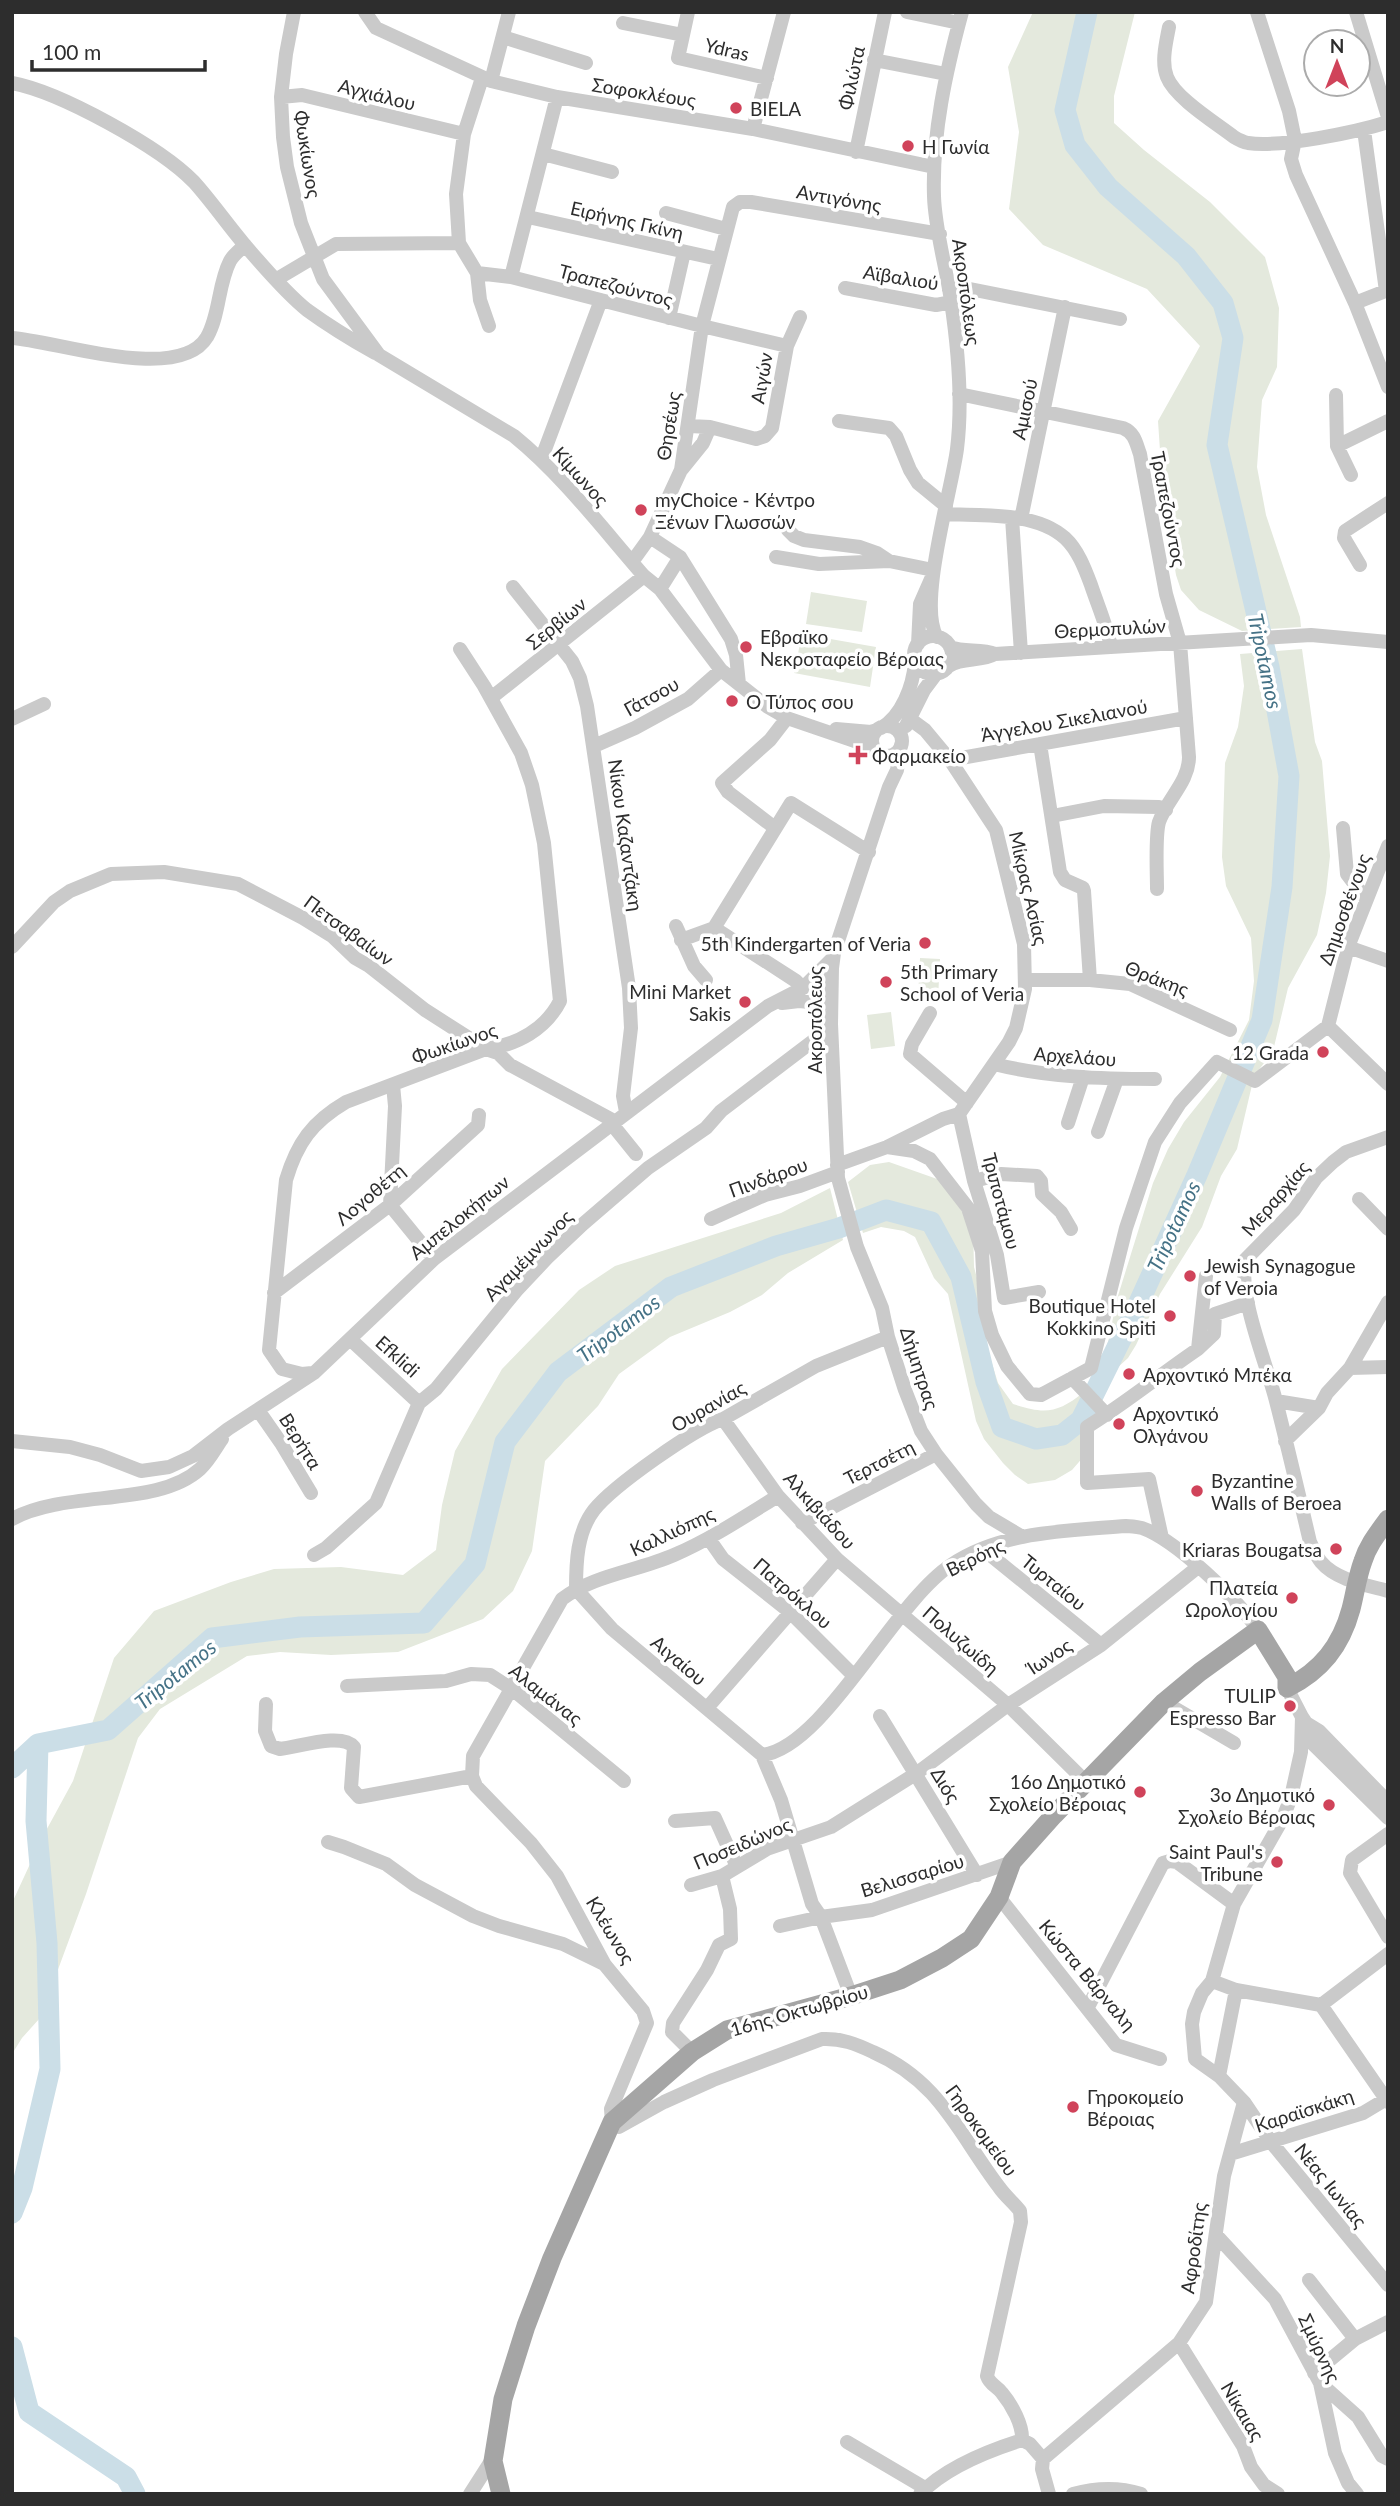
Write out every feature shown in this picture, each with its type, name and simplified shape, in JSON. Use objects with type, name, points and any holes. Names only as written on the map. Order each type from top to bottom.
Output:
[{"type":"main road","points":[[1287,1688],[1315,1672],[1333,1650],[1350,1614],[1362,1563],[1371,1542],[1388,1519]]},
{"type":"main road","name":"Βερόης","points":[[1254,1633],[1280,1682],[1287,1688]]},
{"type":"main road","name":"16ης Οκτωβρίου","points":[[499,2493],[494,2458],[503,2399],[526,2326],[559,2241],[612,2122],[692,2052],[727,2030],[900,1980],[942,1958],[971,1938],[999,1897],[1012,1862],[1164,1702],[1254,1633]]},
{"type":"street","name":"Φωκίωνος","points":[[294,12],[281,97],[287,167],[313,258]]},
{"type":"street","points":[[365,12],[376,28]]},
{"type":"street","points":[[376,28],[382,12]]},
{"type":"street","points":[[489,326],[480,300],[477,273],[459,243],[456,194],[464,134],[503,37],[509,12]]},
{"type":"street","points":[[623,23],[683,35],[688,12]]},
{"type":"street","points":[[753,130],[784,12]]},
{"type":"street","name":"Φιλώτα","points":[[856,152],[885,12]]},
{"type":"street","points":[[906,12],[960,18]]},
{"type":"street","points":[[1257,12],[1289,111],[1295,140],[1292,159],[1296,175],[1355,303],[1388,387]]},
{"type":"street","points":[[1356,12],[1388,117]]},
{"type":"street","name":"Ακροπόλεως","points":[[918,644],[920,604],[932,574],[957,449],[959,394],[950,296],[934,199],[934,167],[946,74],[960,18]]},
{"type":"street","points":[[1169,27],[1164,52],[1167,79],[1177,92],[1244,143],[1259,144],[1364,130],[1388,122]]},
{"type":"street","name":"Σοφοκλέους","points":[[376,28],[487,80],[557,97],[753,130],[934,167]]},
{"type":"street","name":"Ydras","points":[[683,35],[678,58],[767,78]]},
{"type":"street","points":[[503,37],[586,63]]},
{"type":"street","points":[[874,60],[946,74]]},
{"type":"street","points":[[12,83],[29,87],[126,133],[170,162],[192,180],[244,245],[306,308],[348,338],[379,355]]},
{"type":"street","name":"Αγχιάλου","points":[[281,97],[302,95],[464,134]]},
{"type":"street","points":[[511,277],[557,97]]},
{"type":"street","points":[[1355,303],[1387,290],[1364,130]]},
{"type":"street","points":[[543,154],[612,172]]},
{"type":"street","name":"Αντιγόνης","points":[[733,207],[740,202],[751,202],[940,234]]},
{"type":"street","name":"Θησέως","points":[[632,562],[650,537],[681,470],[702,326],[733,207]]},
{"type":"street","points":[[666,213],[726,229]]},
{"type":"street","name":"Ειρήνης Γκίνη","points":[[528,217],[718,259]]},
{"type":"street","points":[[277,279],[336,244],[459,243]]},
{"type":"street","points":[[12,338],[101,354],[169,359],[184,355],[199,348],[208,335],[231,259],[244,245]]},
{"type":"street","points":[[668,318],[684,252]]},
{"type":"street","name":"Κίμωνος","points":[[313,258],[327,288],[379,355],[514,436],[541,460],[644,576],[660,589],[721,670],[768,708],[787,718],[866,745],[877,753]]},
{"type":"street","name":"Τραπεζούντος","points":[[477,273],[511,277],[668,318],[787,345]]},
{"type":"street","name":"Αϊβαλιού","points":[[845,288],[936,305],[965,288],[1120,319]]},
{"type":"street","points":[[541,460],[601,300]]},
{"type":"street","name":"Αμισού","points":[[1021,653],[1016,518],[1044,412],[1065,307]]},
{"type":"street","name":"Αιγών","points":[[710,428],[756,439],[765,436],[772,428],[787,345],[800,317]]},
{"type":"street","name":"Τραπεζούντος","points":[[959,394],[1115,426],[1132,433],[1140,454],[1166,594],[1180,643]]},
{"type":"street","points":[[1336,395],[1337,446],[1351,475]]},
{"type":"street","points":[[839,421],[889,428],[896,436],[918,483],[945,510],[1016,518],[1050,527],[1066,538],[1076,552],[1108,631],[1111,647]]},
{"type":"street","points":[[1337,446],[1388,421]]},
{"type":"street","points":[[681,470],[703,443],[710,428],[689,426]]},
{"type":"street","points":[[1360,565],[1344,538],[1345,531],[1388,503]]},
{"type":"street","points":[[788,530],[794,537],[860,547],[889,561],[932,574]]},
{"type":"street","points":[[650,537],[680,557],[731,639],[736,655],[739,684]]},
{"type":"street","points":[[660,589],[680,557]]},
{"type":"street","points":[[776,557],[819,564],[889,561]]},
{"type":"street","name":"Ακροπόλεως","points":[[932,574],[932,622],[937,637]]},
{"type":"street","name":"Σερβίων","points":[[491,698],[644,576]]},
{"type":"street","name":"Νίκου Καζαντζάκη","points":[[513,587],[572,661],[580,678],[594,746],[629,988],[631,1028],[617,1119]]},
{"type":"street","name":"Θερμοπυλών","points":[[950,647],[982,649],[996,654],[1311,635],[1388,642]]},
{"type":"street","points":[[890,787],[872,739],[902,707],[918,644],[926,637],[937,637],[950,647],[952,656],[949,666],[936,674],[923,672],[915,662]]},
{"type":"street","points":[[1157,889],[1159,823],[1189,763],[1180,643]]},
{"type":"street","name":"Φωκίωνος","points":[[314,1373],[302,1374],[282,1369],[269,1350],[286,1180],[294,1153],[327,1113],[346,1102],[486,1049],[506,1047],[552,1016],[560,1001],[544,843],[537,806],[521,753],[460,649]]},
{"type":"street","name":"Θερμοπυλών","points":[[949,666],[954,662],[985,659],[996,654]]},
{"type":"street","name":"Γάτσου","points":[[594,746],[635,728],[688,699],[721,670]]},
{"type":"street","name":"Ακροπόλεως","points":[[838,1172],[831,1031],[833,958],[897,770],[910,719],[929,680],[936,674]]},
{"type":"street","points":[[12,719],[44,704]]},
{"type":"street","points":[[775,828],[728,792],[722,783],[770,740],[787,718]]},
{"type":"street","name":"Άγγελου Σικελιανού","points":[[950,760],[1186,718]]},
{"type":"street","name":"Μίκρας Ασίας","points":[[910,719],[925,730],[950,760],[999,836],[1024,944],[1025,980],[1022,1008],[1016,1028],[963,1108]]},
{"type":"street","name":"Κίμωνος","points":[[817,727],[867,732],[879,729]]},
{"type":"street","points":[[877,753],[892,755],[902,743],[895,729],[879,729]]},
{"type":"street","points":[[1040,744],[1061,877],[1084,891],[1090,980]]},
{"type":"street","points":[[714,928],[791,803],[869,852]]},
{"type":"street","points":[[1052,816],[1104,806],[1160,807],[1166,810]]},
{"type":"street","points":[[1343,828],[1347,874],[1366,899]]},
{"type":"street","name":"Δημοσθένους","points":[[1328,1026],[1348,947],[1388,846]]},
{"type":"street","name":"Πετσαβαίων","points":[[12,947],[54,902],[70,891],[110,874],[164,872],[238,884],[332,936],[355,958],[425,1010],[486,1049],[498,1053],[510,1065],[617,1119]]},
{"type":"street","points":[[706,980],[694,966],[678,933],[714,928],[803,988],[831,997]]},
{"type":"street","points":[[1348,947],[1388,961]]},
{"type":"street","name":"Αμπελοκήπων","points":[[12,1441],[70,1447],[141,1471],[169,1467],[193,1456],[228,1429],[314,1373],[434,1259],[770,1005],[803,988],[833,958]]},
{"type":"street","name":"Θράκης","points":[[1025,980],[1122,982],[1137,986],[1230,1030]]},
{"type":"street","points":[[770,1005],[799,1001],[815,1003],[831,997]]},
{"type":"street","points":[[815,1003],[823,1010],[831,1031]]},
{"type":"street","points":[[838,1172],[963,1108],[910,1054],[912,1044],[930,1013]]},
{"type":"street","points":[[1328,1026],[1388,1084]]},
{"type":"street","name":"Τριποτάμου","points":[[887,1147],[914,1151],[930,1159],[968,1208],[982,1251],[985,1311],[992,1335],[1018,1382],[1030,1394],[1037,1395],[1091,1368],[1126,1227],[1155,1143],[1180,1103],[1217,1062],[1255,1081],[1328,1026]]},
{"type":"street","name":"Αγαμέμνωνος","points":[[314,1555],[326,1548],[376,1503],[419,1403],[436,1389],[547,1258],[648,1168],[706,1128],[719,1113],[810,1043],[831,1031]]},
{"type":"street","name":"Αρχελάου","points":[[994,1064],[1030,1073],[1155,1079]]},
{"type":"street","points":[[1068,1123],[1083,1077]]},
{"type":"street","points":[[1098,1132],[1117,1079]]},
{"type":"street","points":[[393,1085],[395,1106],[390,1205],[434,1259]]},
{"type":"street","name":"Τριποτάμου","points":[[963,1108],[974,1181],[997,1255],[1004,1298],[1039,1293]]},
{"type":"street","name":"Λογοθέτη","points":[[274,1293],[390,1205],[478,1125],[479,1115]]},
{"type":"street","points":[[617,1119],[636,1154]]},
{"type":"street","name":"Μεραρχίας","points":[[1388,1137],[1346,1152],[1316,1178],[1294,1210],[1245,1260],[1244,1281],[1310,1542],[1320,1561],[1331,1571],[1388,1591]]},
{"type":"street","name":"Πινδάρου","points":[[711,1219],[765,1195],[838,1172]]},
{"type":"street","name":"Δήμητρας","points":[[838,1172],[857,1247],[882,1308],[888,1337],[921,1431],[976,1504],[989,1517],[1021,1536]]},
{"type":"street","points":[[974,1181],[1000,1174],[1037,1175],[1042,1194],[1061,1212],[1071,1229]]},
{"type":"street","points":[[1359,1199],[1388,1228]]},
{"type":"street","points":[[1198,1349],[1206,1276]]},
{"type":"street","points":[[1285,1441],[1319,1408],[1327,1393],[1350,1368],[1388,1302]]},
{"type":"street","points":[[1161,1538],[1149,1479],[1087,1483],[1087,1427],[1198,1349],[1214,1334],[1215,1314],[1248,1303]]},
{"type":"street","name":"Ουρανίας","points":[[576,1588],[576,1560],[583,1532],[594,1510],[638,1473],[708,1424],[723,1419],[816,1366],[888,1337]]},
{"type":"street","name":"Efklidi","points":[[350,1339],[419,1403]]},
{"type":"street","points":[[1350,1368],[1388,1367]]},
{"type":"street","points":[[1072,1378],[1107,1415]]},
{"type":"street","points":[[1276,1401],[1319,1408]]},
{"type":"street","name":"Βερήτα","points":[[258,1410],[311,1493]]},
{"type":"street","name":"Αλκιβιάδου","points":[[723,1419],[778,1496],[802,1523],[836,1559],[901,1614]]},
{"type":"street","points":[[12,1519],[52,1504],[154,1492],[186,1479],[208,1461],[228,1429]]},
{"type":"street","name":"Τερτσέτη","points":[[802,1523],[936,1454]]},
{"type":"street","name":"Καλλιόπης","points":[[576,1588],[639,1569],[709,1539],[778,1496]]},
{"type":"street","name":"Βερόης","points":[[762,1755],[783,1749],[812,1727],[901,1614],[951,1565],[983,1549],[1021,1536],[1126,1525],[1141,1528],[1161,1538],[1203,1572],[1254,1633]]},
{"type":"street","name":"Πατρόκλου","points":[[709,1539],[723,1559],[790,1612],[854,1676]]},
{"type":"street","name":"Τυρταίου","points":[[983,1549],[1101,1645]]},
{"type":"street","points":[[707,1708],[836,1559]]},
{"type":"street","name":"Ίωνος","points":[[917,1773],[1008,1705],[1101,1645],[1203,1572]]},
{"type":"street","points":[[266,1704],[265,1731],[271,1746],[280,1749],[333,1740],[350,1741],[354,1747],[351,1788],[359,1797],[472,1776],[473,1756],[562,1599],[576,1588]]},
{"type":"street","name":"Αιγαίου","points":[[576,1588],[612,1629],[762,1755]]},
{"type":"street","name":"Πολυζωίδη","points":[[901,1614],[1008,1705],[1087,1783]]},
{"type":"street","name":"Αλαμάνας","points":[[347,1686],[446,1681],[481,1674],[490,1675],[512,1689],[624,1781]]},
{"type":"street","points":[[1287,1688],[1304,1720],[1308,1739],[1388,1818]]},
{"type":"street","points":[[1164,1702],[1234,1742]]},
{"type":"street","name":"Διός","points":[[880,1716],[977,1875]]},
{"type":"street","points":[[1304,1720],[1319,1731],[1388,1802]]},
{"type":"street","name":"Νέας Ιωνίας","points":[[1304,1720],[1301,1752],[1291,1797],[1283,1818],[1234,1905],[1212,1981],[1202,1993],[1192,2024],[1195,2059],[1219,2076],[1244,2102],[1270,2142],[1388,2285]]},
{"type":"street","points":[[762,1755],[781,1800],[812,1903],[821,1917],[851,1996]]},
{"type":"street","name":"Ποσειδώνος","points":[[691,1885],[722,1875],[767,1849],[831,1827],[917,1773]]},
{"type":"street","name":"Κλέωνος","points":[[472,1776],[476,1786],[531,1843],[557,1876],[605,1965],[643,2011],[647,2023],[611,2109],[612,2122]]},
{"type":"street","points":[[675,1821],[715,1818],[737,1867]]},
{"type":"street","points":[[1388,1834],[1352,1860],[1350,1873],[1388,1937]]},
{"type":"street","points":[[328,1842],[386,1864],[427,1892],[472,1916],[563,1944],[605,1965]]},
{"type":"street","name":"Βελισσαρίου","points":[[780,1926],[872,1910],[1012,1862]]},
{"type":"street","points":[[1088,2007],[1163,1863],[1177,1862],[1234,1905]]},
{"type":"street","points":[[692,2052],[672,2032],[673,2023],[707,1970],[719,1945],[731,1940],[730,1909],[722,1875]]},
{"type":"street","name":"Κώστα Βάρναλη","points":[[999,1897],[1116,2045],[1160,2059]]},
{"type":"street","points":[[1321,2005],[1388,1954]]},
{"type":"street","points":[[1212,1981],[1236,1990],[1321,2005],[1387,2100]]},
{"type":"street","points":[[1219,2076],[1236,1990]]},
{"type":"street","name":"Γηροκομείου","points":[[612,2122],[619,2127],[664,2102],[713,2080],[822,2039],[835,2038],[864,2048],[893,2060],[918,2078],[954,2120],[1000,2189],[1020,2211],[1021,2222],[987,2376],[1009,2403],[1023,2431],[1023,2440]]},
{"type":"street","name":"Καραϊσκάκη","points":[[1230,2154],[1363,2113],[1387,2100]]},
{"type":"street","name":"Αφροδίτης","points":[[1043,2459],[1178,2343],[1206,2302],[1220,2198],[1244,2102]]},
{"type":"street","name":"Σμύρνης","points":[[1217,2236],[1275,2299],[1317,2378],[1335,2453],[1348,2483],[1357,2494]]},
{"type":"street","points":[[1309,2280],[1355,2339]]},
{"type":"street","points":[[1388,2322],[1355,2339],[1335,2355],[1317,2378],[1358,2417],[1382,2456],[1388,2459]]},
{"type":"street","name":"Νίκαιας","points":[[1178,2343],[1243,2446],[1251,2467],[1264,2485],[1278,2494]]},
{"type":"street","points":[[846,2442],[923,2491],[957,2468],[988,2452],[1023,2440],[1043,2459],[1042,2469],[1048,2494]]},
{"type":"street","points":[[470,2494],[494,2458]]},
{"type":"street","points":[[1073,2494],[1087,2490],[1128,2490],[1141,2494]]},
{"type":"shaded area","points":[[1033,12],[1135,12],[1114,96],[1114,123],[1210,202],[1265,257],[1279,308],[1277,367],[1262,400],[1257,467],[1266,515],[1301,627],[1242,631],[1199,610],[1181,590],[1176,575],[1163,495],[1158,421],[1200,346],[1147,289],[1043,245],[1009,209],[1019,132],[1008,67]]},
{"type":"shaded area","points":[[811,592],[867,601],[862,632],[806,624]]},
{"type":"shaded area","points":[[802,634],[876,647],[870,687],[794,673]]},
{"type":"shaded area","points":[[1302,649],[1315,742],[1322,761],[1330,856],[1317,935],[1288,988],[1273,1051],[1258,1071],[1252,1085],[1237,1149],[1221,1176],[1202,1227],[1160,1294],[1136,1345],[1128,1358],[1116,1369],[1098,1403],[1086,1390],[1108,1342],[1117,1299],[1153,1183],[1168,1149],[1184,1122],[1220,1077],[1249,1020],[1254,981],[1251,938],[1226,886],[1222,857],[1225,763],[1238,727],[1244,686],[1240,654]]},
{"type":"shaded area","points":[[920,958],[940,959],[938,999],[918,998]]},
{"type":"shaded area","points":[[891,1012],[895,1046],[871,1049],[867,1015]]},
{"type":"shaded area","points":[[889,1162],[940,1180],[973,1227],[974,1267],[982,1297],[983,1334],[998,1383],[1013,1404],[1050,1410],[1066,1405],[1084,1392],[1097,1406],[1087,1427],[1085,1455],[1072,1470],[1055,1480],[1028,1484],[1003,1463],[984,1439],[976,1421],[948,1294],[934,1278],[915,1237],[904,1231],[881,1227],[863,1233],[848,1182],[870,1165]]},
{"type":"shaded area","points":[[830,1188],[843,1240],[788,1273],[762,1295],[730,1312],[670,1337],[619,1374],[598,1406],[545,1461],[532,1551],[513,1591],[483,1619],[398,1652],[331,1655],[280,1652],[247,1656],[160,1709],[138,1738],[86,1894],[40,2018],[12,2054],[12,1903],[42,1838],[73,1781],[114,1658],[154,1611],[274,1569],[341,1567],[403,1575],[436,1550],[442,1505],[455,1451],[502,1369],[579,1290],[615,1266],[781,1213]]},
{"type":"waterway","name":"Tripotamos","points":[[12,1768],[38,1744],[108,1730],[212,1638],[300,1627],[424,1623],[475,1564],[505,1442],[558,1372],[671,1287],[776,1246],[839,1228],[886,1210],[931,1222],[961,1277],[986,1382],[1002,1427],[1036,1439],[1062,1435],[1081,1420],[1136,1309],[1197,1175],[1262,1020],[1282,887],[1289,776],[1269,667],[1217,445],[1233,338],[1223,303],[1186,256],[1108,187],[1075,145],[1065,110],[1087,12]]},
{"type":"waterway","points":[[12,2213],[22,2188],[50,2069],[47,1943],[36,1821],[38,1744]]},
{"type":"waterway","points":[[12,2347],[29,2412],[126,2477],[135,2494]]},
{"type":"place","name":"BIELA","points":[[736,108]]},
{"type":"place","name":"Η Γωνία","points":[[908,146]]},
{"type":"place","name":"myChoice - Κέντρο Ξένων Γλωσσών","points":[[641,510]]},
{"type":"place","name":"Εβραϊκο Νεκροταφείο Βέροιας","points":[[746,647]]},
{"type":"place","name":"Ο Τύπος σου","points":[[732,701]]},
{"type":"place","name":"Φαρμακείο","points":[[858,755]]},
{"type":"place","name":"5th Kindergarten of Veria","points":[[925,943]]},
{"type":"place","name":"5th Primary School of Veria","points":[[886,982]]},
{"type":"place","name":"Mini Market Sakis","points":[[745,1002]]},
{"type":"place","name":"12 Grada","points":[[1323,1052]]},
{"type":"place","name":"Jewish Synagogue of Veroia","points":[[1190,1276]]},
{"type":"place","name":"Boutique Hotel Kokkino Spiti","points":[[1170,1316]]},
{"type":"place","name":"Αρχοντικό Μπέκα","points":[[1129,1374]]},
{"type":"place","name":"Αρχοντικό Ολγάνου","points":[[1119,1424]]},
{"type":"place","name":"Byzantine Walls of Beroea","points":[[1197,1491]]},
{"type":"place","name":"Kriaras Bougatsa","points":[[1336,1549]]},
{"type":"place","name":"Πλατεία Ωρολογίου","points":[[1292,1598]]},
{"type":"place","name":"TULIP Espresso Bar","points":[[1290,1706]]},
{"type":"place","name":"16ο Δημοτικό Σχολείο Βέροιας","points":[[1140,1792]]},
{"type":"place","name":"3ο Δημοτικό Σχολείο Βέροιας","points":[[1329,1805]]},
{"type":"place","name":"Saint Paul's Tribune","points":[[1277,1862]]},
{"type":"place","name":"Γηροκομείο Βέροιας","points":[[1073,2107]]}]
